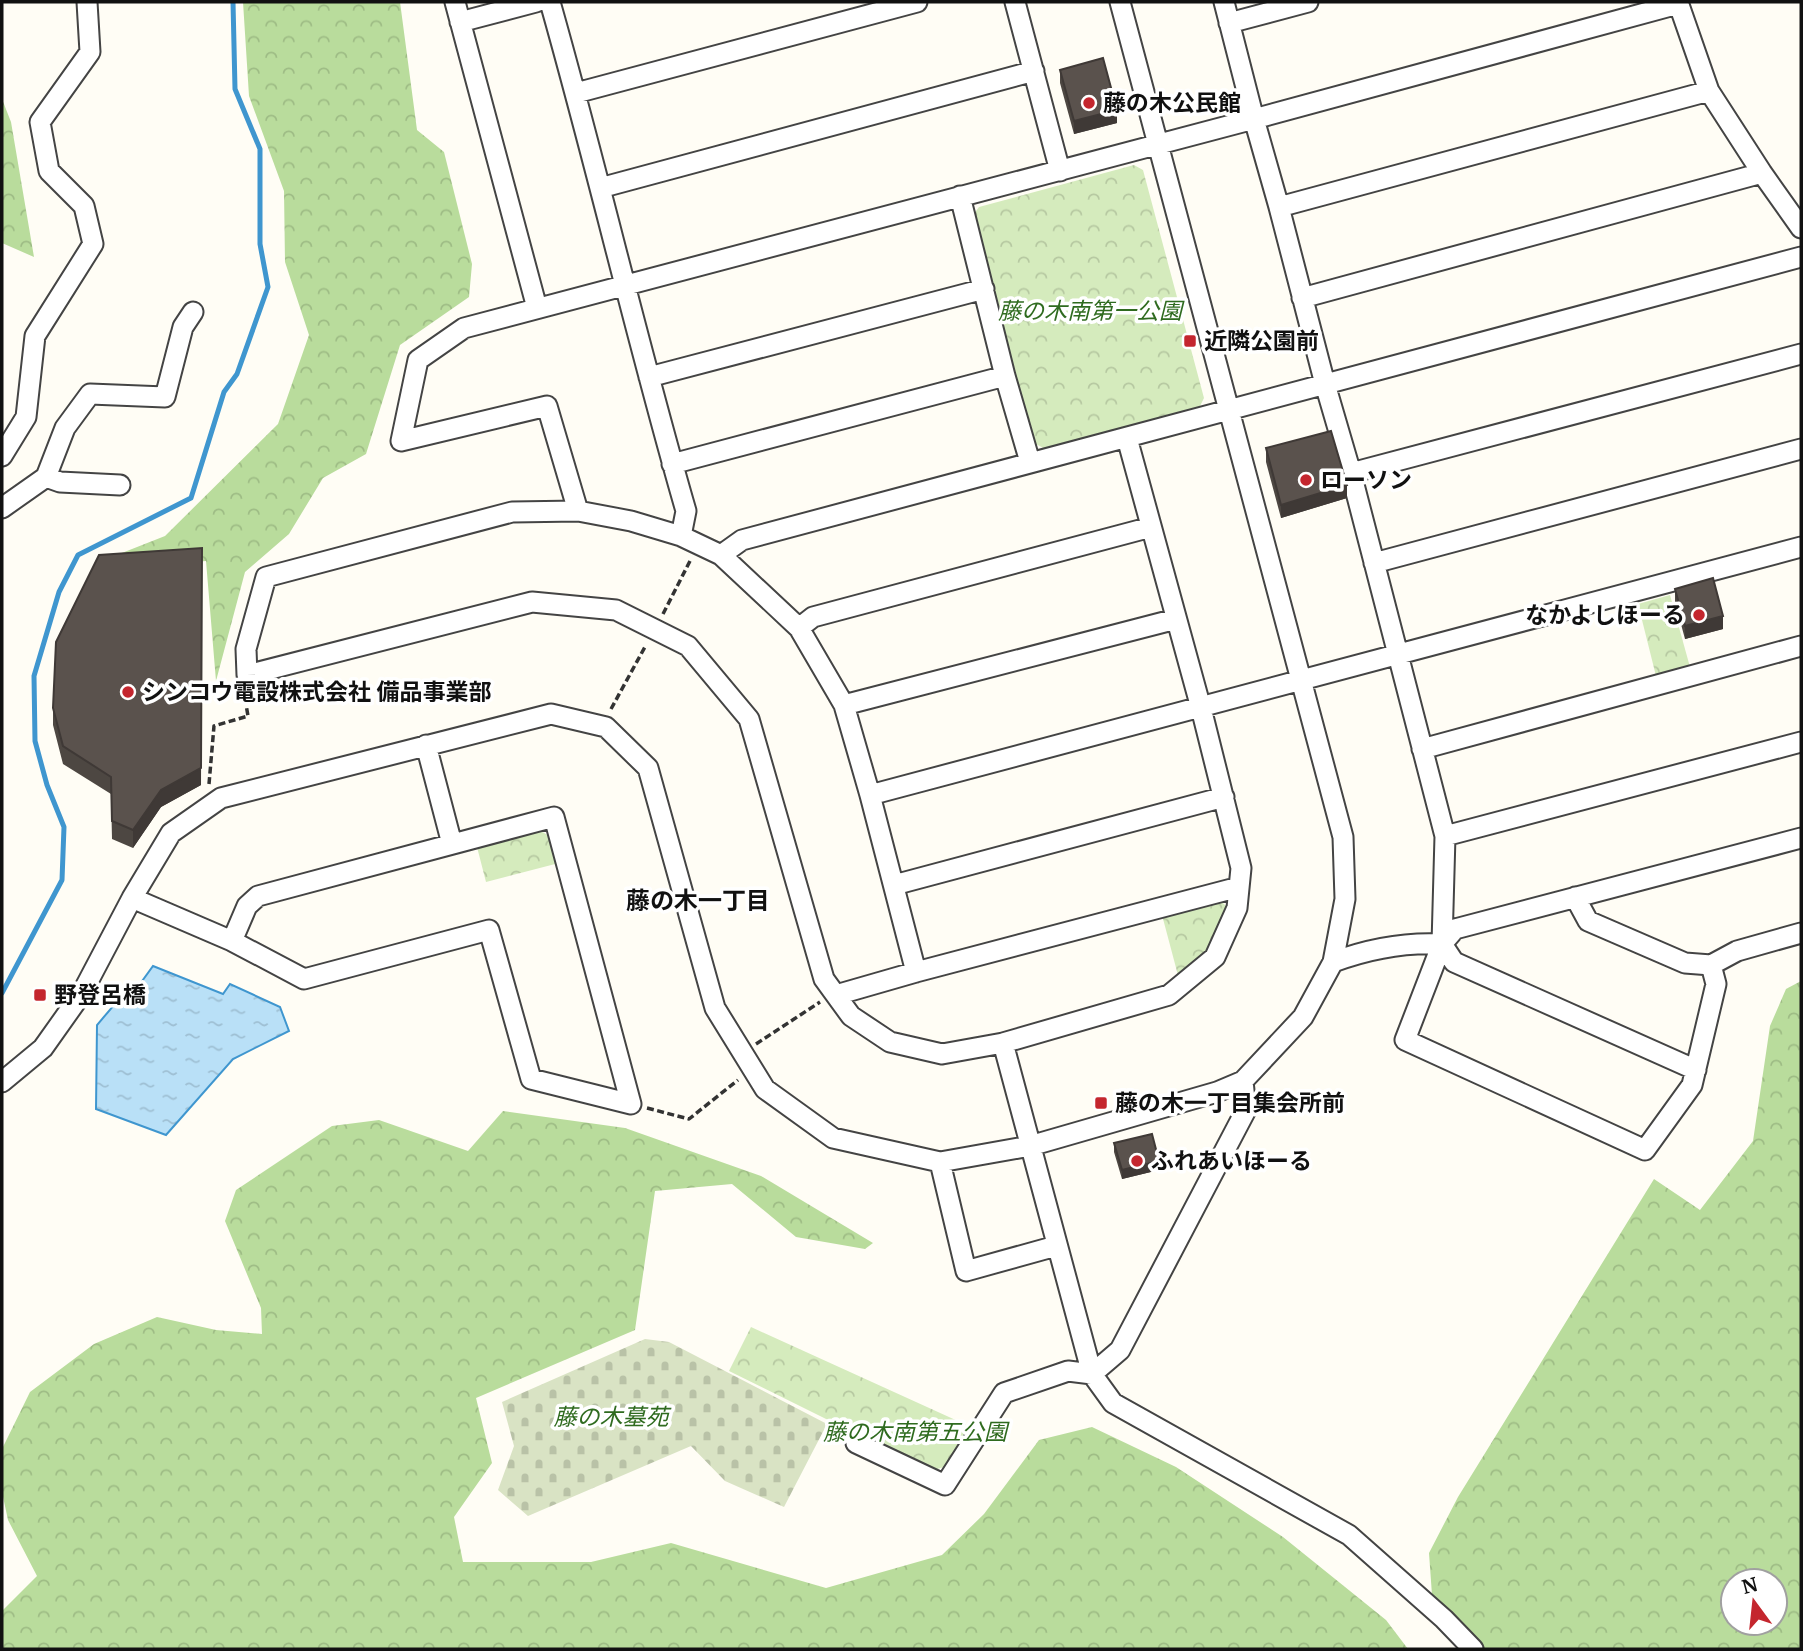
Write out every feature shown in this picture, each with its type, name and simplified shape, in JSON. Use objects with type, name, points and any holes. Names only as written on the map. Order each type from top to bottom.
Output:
[{"type":"street","points":[[2,456],[26,417],[35,336],[93,244],[84,206],[49,171],[40,122],[90,52],[88,2]]},
{"type":"street","points":[[455,2],[537,308]]},
{"type":"street","points":[[460,22],[536,2]]},
{"type":"street","points":[[550,2],[686,511],[681,536]]},
{"type":"street","points":[[576,93],[917,2]]},
{"type":"street","points":[[1015,2],[1060,171]]},
{"type":"street","points":[[2,1083],[43,1048],[82,993],[132,898],[171,833],[221,798],[551,714],[606,727],[648,768],[715,1008],[765,1089],[833,1138],[940,1162],[1030,1146],[1217,1092],[1243,1080],[1303,1017],[1333,962],[1345,899],[1343,837],[1120,2]]},
{"type":"street","points":[[1224,2],[1351,473],[1445,836],[1442,944],[1405,1040],[1645,1150],[1692,1085],[1716,984],[1711,965]]},
{"type":"street","points":[[1229,23],[1308,2]]},
{"type":"street","points":[[578,511],[547,406],[401,441],[418,360],[464,328],[1060,171],[1678,3],[1709,91],[1801,228]]},
{"type":"street","points":[[600,188],[1034,72]]},
{"type":"street","points":[[1279,207],[1709,91]]},
{"type":"street","points":[[1302,298],[1762,173]]},
{"type":"street","points":[[960,196],[1005,376],[1030,462]]},
{"type":"street","points":[[721,555],[742,540],[1801,257]]},
{"type":"street","points":[[649,377],[984,289]]},
{"type":"street","points":[[2,508],[46,477],[65,428],[90,394],[165,397],[184,327],[193,312]]},
{"type":"street","points":[[1351,473],[1801,354]]},
{"type":"street","points":[[672,464],[1005,376]]},
{"type":"street","points":[[916,972],[844,705],[799,628],[721,555],[681,536],[631,521],[578,511],[512,512],[266,576],[246,649],[247,675],[532,602],[616,610],[688,646],[749,719],[824,979],[851,1016],[890,1042],[942,1055],[1003,1043],[1169,995],[1215,957],[1237,908],[1241,868],[1201,708],[1127,438]]},
{"type":"street","points":[[1374,563],[1801,449]]},
{"type":"street","points":[[46,477],[60,482],[120,485]]},
{"type":"street","points":[[799,628],[813,617],[1151,527]]},
{"type":"street","points":[[870,795],[1801,547]]},
{"type":"street","points":[[844,705],[1176,619]]},
{"type":"street","points":[[1422,748],[1801,646]]},
{"type":"street","points":[[1445,836],[1801,742]]},
{"type":"street","points":[[426,745],[452,844]]},
{"type":"street","points":[[894,886],[1224,797]]},
{"type":"street","points":[[132,898],[232,941],[304,979],[489,930],[531,1079],[631,1104],[554,817],[258,897],[247,906],[232,941]]},
{"type":"street","points":[[1442,944],[1455,929],[1801,838]]},
{"type":"street","points":[[835,993],[1238,887]]},
{"type":"street","points":[[1575,897],[1588,920],[1685,962],[1711,965],[1737,951],[1801,933]]},
{"type":"street","points":[[1333,962],[1356,953],[1418,942],[1442,944]]},
{"type":"street","points":[[1442,944],[1454,962],[1696,1070]]},
{"type":"street","points":[[1003,1043],[1092,1374],[1113,1403],[1349,1535],[1444,1619],[1473,1649]]},
{"type":"street","points":[[856,1443],[945,1486],[1004,1394],[1068,1371],[1092,1374],[1120,1350],[1246,1110],[1243,1080]]},
{"type":"street","points":[[940,1162],[966,1271],[1056,1246]]},
{"type":"path","points":[[209,784],[214,726],[248,716],[242,682],[247,675]]},
{"type":"path","points":[[754,1045],[835,993]]},
{"type":"path","points":[[631,1104],[689,1119],[738,1080]]},
{"type":"green space","points":[[243,2],[400,2],[417,130],[444,152],[472,264],[469,297],[400,345],[366,454],[323,478],[289,534],[245,572],[216,681],[206,561],[97,570],[99,562],[165,536],[278,424],[309,335],[285,262],[284,191],[249,96]]},
{"type":"green space","points":[[2,99],[11,122],[34,257],[2,243]]},
{"type":"green space","name":"藤の木南第一公園","points":[[1134,165],[1143,170],[1204,398],[1198,410],[1047,450],[1034,443],[973,215],[979,207]]},
{"type":"green space","points":[[1670,595],[1690,667],[1656,676],[1638,604]]},
{"type":"green space","points":[[539,830],[551,837],[559,863],[486,882],[477,847]]},
{"type":"green space","points":[[1220,900],[1229,909],[1208,952],[1179,979],[1162,915]]},
{"type":"green space","points":[[1801,981],[1801,1649],[1480,1649],[1432,1595],[1429,1553],[1458,1497],[1654,1179],[1700,1210],[1753,1141],[1770,1026],[1786,989]]},
{"type":"green space","points":[[503,1111],[625,1128],[761,1176],[873,1243],[865,1249],[796,1237],[732,1184],[655,1191],[635,1330],[476,1398],[492,1463],[454,1517],[463,1562],[591,1562],[671,1543],[826,1588],[942,1555],[984,1514],[1039,1440],[1092,1427],[1176,1467],[1283,1537],[1386,1620],[1408,1649],[2,1649],[2,1611],[37,1576],[8,1520],[2,1492],[2,1449],[30,1392],[94,1344],[157,1317],[216,1330],[262,1334],[261,1308],[225,1221],[236,1190],[332,1126],[379,1120],[468,1151]]},
{"type":"green space","name":"藤の木南第五公園","points":[[751,1327],[971,1427],[947,1466],[931,1471],[729,1371]]},
{"type":"green space","name":"藤の木墓苑","points":[[645,1339],[669,1342],[827,1424],[784,1507],[725,1481],[691,1446],[528,1516],[498,1490],[514,1446],[502,1402]]},
{"type":"water","points":[[153,966],[223,994],[230,984],[280,1007],[289,1031],[233,1059],[166,1135],[96,1109],[97,1025],[114,1005],[132,995]]},
{"type":"building","name":"藤の木公民館","points":[[1103,58],[1117,110],[1074,121],[1060,70]]},
{"type":"building","name":"ローソン","points":[[1331,431],[1347,485],[1281,505],[1266,448]]},
{"type":"building","name":"シンコウ電設株式会社 備品事業部","points":[[202,548],[201,768],[161,790],[133,830],[112,821],[111,777],[63,746],[53,708],[56,642],[99,555]]},
{"type":"building","name":"なかよしほーる","points":[[1713,578],[1723,616],[1685,626],[1675,589]]},
{"type":"building","name":"ふれあいほーる","points":[[1152,1134],[1159,1161],[1122,1170],[1114,1143]]},
{"type":"waterway","points":[[2,993],[62,880],[64,827],[47,785],[35,741],[34,676],[59,592],[78,555],[191,498],[224,392],[237,374],[268,287],[260,244],[260,149],[235,89],[233,2]]},
{"type":"place","name":"藤の木公民館","points":[[1089,103]]},
{"type":"place","name":"近隣公園前","points":[[1190,341]]},
{"type":"place","name":"ローソン","points":[[1306,480]]},
{"type":"place","name":"なかよしほーる","points":[[1699,615]]},
{"type":"place","name":"シンコウ電設株式会社 備品事業部","points":[[128,692]]},
{"type":"place","name":"野登呂橋","points":[[40,995]]},
{"type":"place","name":"藤の木一丁目集会所前","points":[[1101,1103]]},
{"type":"place","name":"ふれあいほーる","points":[[1137,1161]]},
{"type":"district","name":"藤の木一丁目","points":[[698,901]]}]
